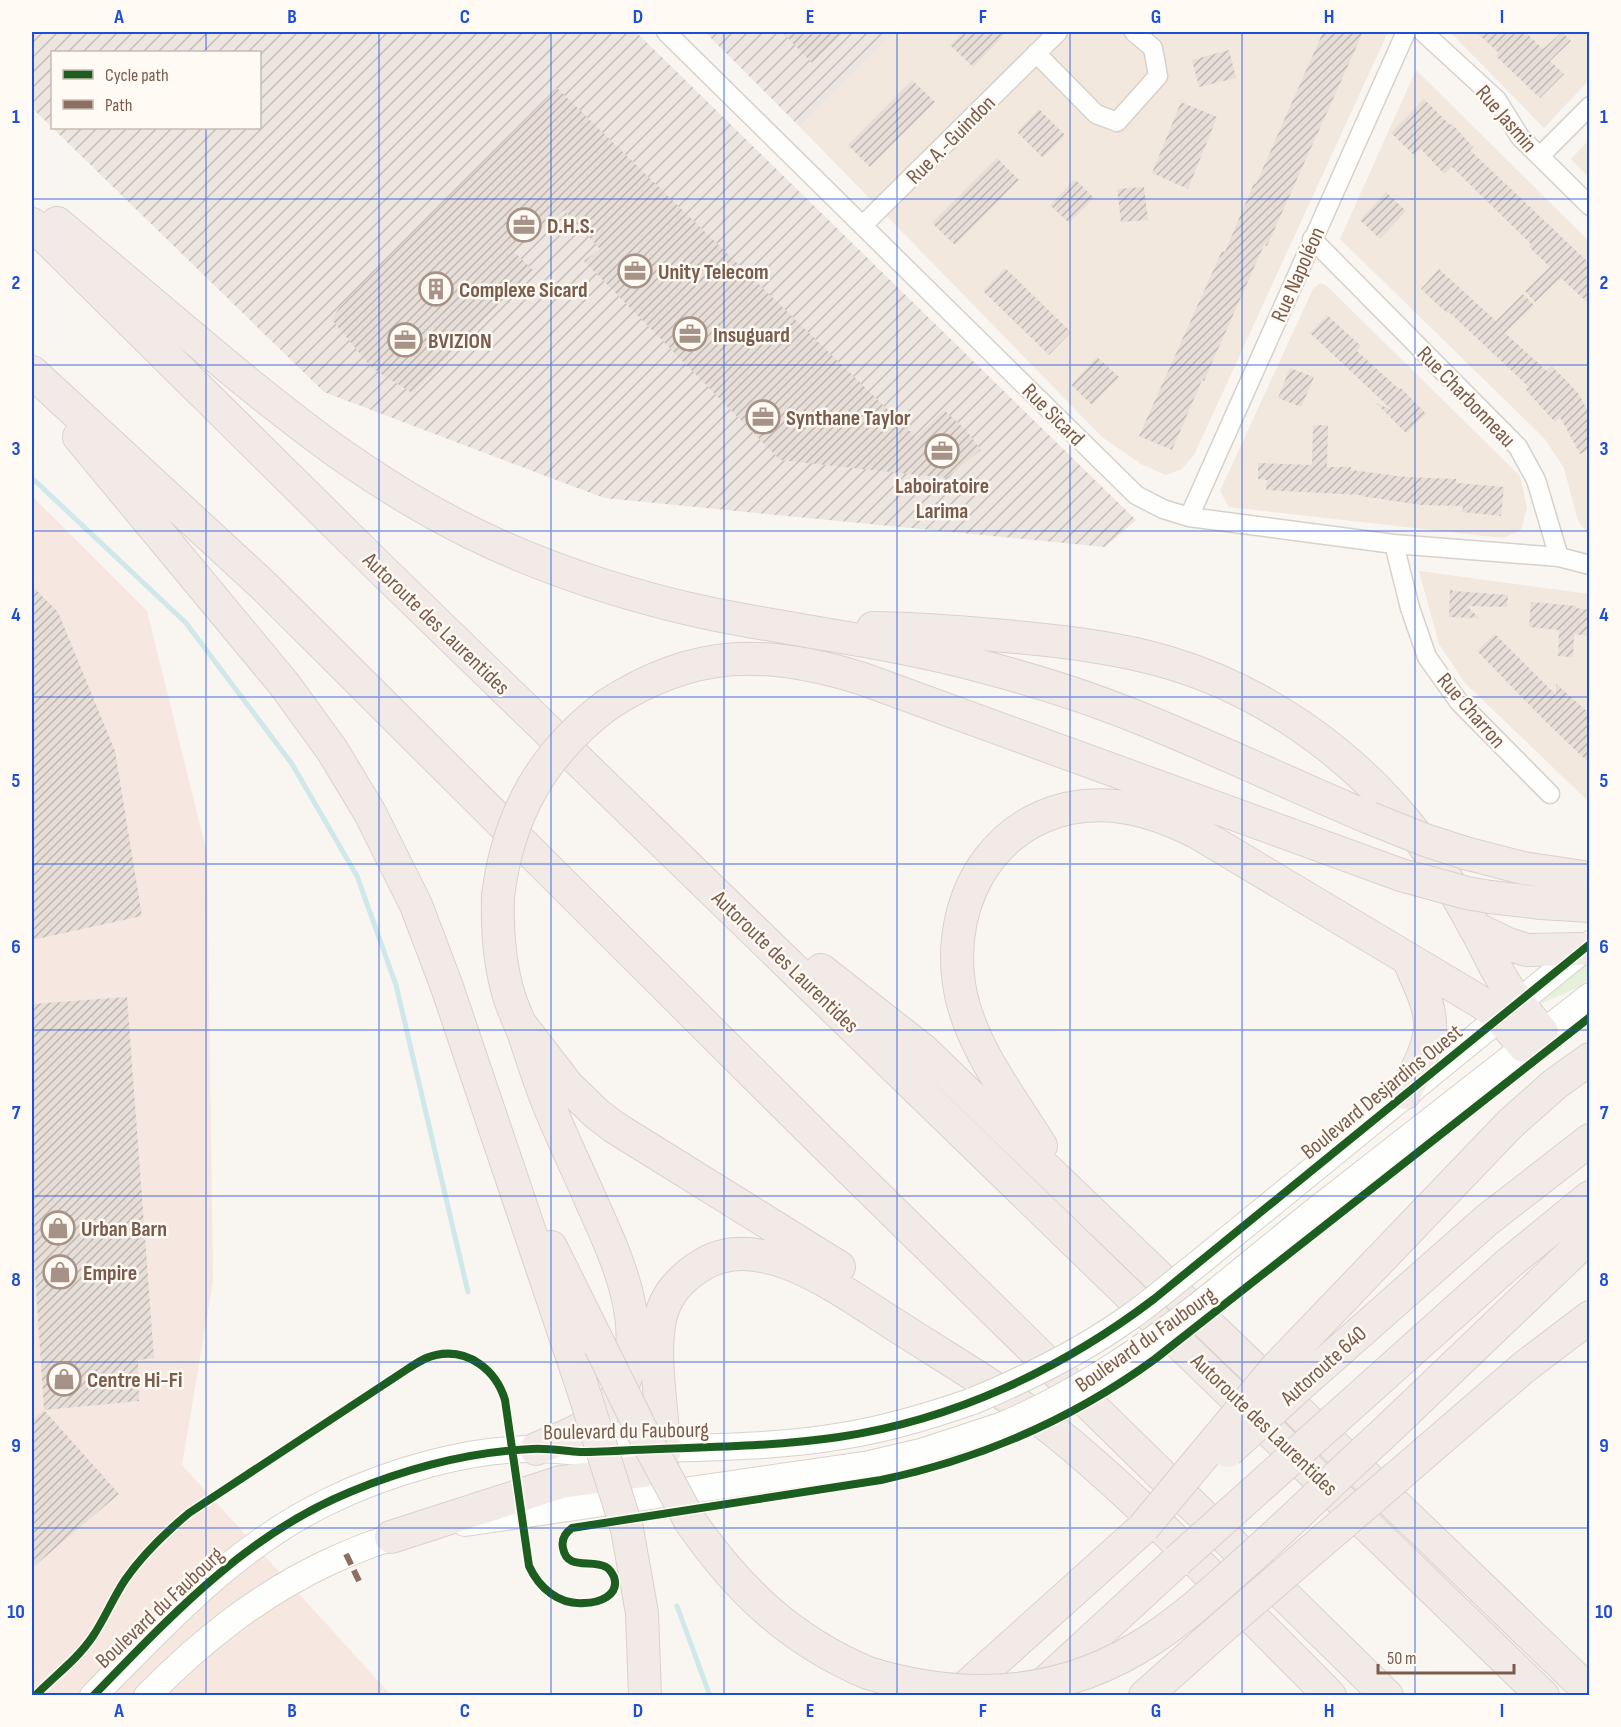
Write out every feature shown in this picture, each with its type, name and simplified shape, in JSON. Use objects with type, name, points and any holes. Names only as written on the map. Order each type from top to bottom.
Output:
[{"type":"highway","points":[[32,202],[256,392],[311,434],[373,478],[429,511],[514,552],[613,589],[691,609],[926,653],[994,669],[1057,688],[1157,725],[1425,840],[1523,868],[1584,892]]},
{"type":"highway","name":"Autoroute des Laurentides","points":[[32,224],[181,373],[1544,1695]]},
{"type":"highway","points":[[32,372],[257,580],[819,1140],[1387,1695]]},
{"type":"highway","points":[[32,378],[284,684],[318,729],[361,796],[416,905],[454,1006],[581,1383],[627,1529],[642,1613],[645,1695]]},
{"type":"highway","points":[[793,629],[911,628],[1117,650],[1170,663],[1231,687],[1272,708],[1339,755],[1371,783],[1411,828],[1446,879],[1475,928],[1503,981],[1508,1009],[1533,1039]]},
{"type":"highway","points":[[536,1449],[593,1421],[605,1412],[621,1386],[628,1367],[633,1336],[630,1304],[621,1270],[546,1099],[509,995],[500,959],[497,930],[498,896],[513,828],[536,781],[555,753],[608,705],[650,681],[710,662],[771,658],[807,664],[863,679],[1401,875],[1490,897],[1584,892]]},
{"type":"highway","points":[[1067,1188],[980,1045],[968,1019],[956,955],[958,930],[968,892],[988,860],[1016,833],[1054,813],[1082,807],[1115,806],[1154,814],[1196,832],[1482,1003],[1508,1009]]},
{"type":"highway","points":[[689,867],[923,1050],[1590,1692]]},
{"type":"highway","points":[[1475,928],[1508,944],[1527,950],[1586,946]]},
{"type":"highway","points":[[1405,1093],[1425,1049],[1430,1024],[1426,1002],[1409,960]]},
{"type":"highway","points":[[521,1025],[568,1086],[597,1114],[624,1134],[935,1327],[1029,1390],[1144,1457]]},
{"type":"highway","points":[[956,1695],[1143,1528],[1288,1377],[1502,1131],[1541,1096],[1590,1059]]},
{"type":"highway","name":"Autoroute 640","points":[[1288,1377],[1522,1191],[1590,1140]]},
{"type":"highway","points":[[504,1154],[648,1443],[690,1521],[734,1579],[782,1624],[829,1655],[868,1673],[924,1688],[968,1692],[988,1692],[1070,1678],[1113,1661],[1152,1639],[1205,1598],[1384,1433],[1590,1236]]},
{"type":"highway","points":[[1031,1695],[1508,1264],[1590,1197]]},
{"type":"highway","points":[[391,1537],[561,1482],[651,1470],[660,1465],[664,1448],[658,1335],[660,1319],[666,1303],[682,1280],[695,1269],[720,1256],[737,1253],[753,1254],[787,1262],[827,1283],[981,1380],[1051,1429],[1106,1475],[1170,1535],[1330,1695]]},
{"type":"highway","points":[[1145,1695],[1546,1348],[1590,1317]]},
{"type":"street","name":"Rue Sicard","points":[[666,32],[1136,495],[1163,509],[1189,517],[1394,544],[1559,557]]},
{"type":"street","name":"Rue A.-Guindon","points":[[863,225],[1058,32]]},
{"type":"street","points":[[1036,53],[1096,114],[1117,122],[1158,76],[1153,48],[1134,32]]},
{"type":"street","name":"Rue Napoléon","points":[[1189,517],[1406,32]]},
{"type":"street","name":"Rue Jasmin","points":[[1423,32],[1497,100],[1520,137],[1590,206]]},
{"type":"street","points":[[1540,156],[1590,106]]},
{"type":"street","name":"Rue Charbonneau","points":[[1312,239],[1518,447],[1536,480],[1559,557]]},
{"type":"street","name":"Rue Charron","points":[[1394,544],[1410,608],[1427,657],[1459,702],[1550,794]]},
{"type":"street","points":[[1559,557],[1590,565]]},
{"type":"street","name":"Boulevard Desjardins Ouest","points":[[1195,1266],[1586,946]]},
{"type":"street","points":[[1533,1039],[1590,996]]},
{"type":"street","name":"Boulevard du Faubourg","points":[[147,1695],[198,1646],[259,1600],[307,1572],[391,1537],[455,1525],[870,1464],[921,1452],[1003,1425],[1070,1393],[1115,1367],[1164,1333],[1533,1039]]},
{"type":"street","name":"Boulevard du Faubourg","points":[[93,1695],[152,1634],[224,1567],[306,1513],[351,1491],[414,1469],[473,1455],[536,1449],[580,1452],[756,1445],[840,1437],[897,1425],[973,1401],[1046,1369],[1132,1316],[1195,1266]]},
{"type":"shaded area","points":[[32,32],[636,32],[1136,520],[1105,547],[604,498],[324,392],[54,129],[261,129],[261,51],[51,51],[51,126],[32,108]]},
{"type":"shaded area","points":[[705,32],[895,32],[800,127]]},
{"type":"shaded area","points":[[895,32],[1388,32],[1194,455],[1182,469],[1166,475],[1141,464],[1102,437],[800,127]]},
{"type":"shaded area","points":[[1450,32],[1589,32],[1589,80],[1544,128]]},
{"type":"shaded area","points":[[1416,70],[1589,241],[1589,535],[1578,521],[1564,468],[1544,438],[1340,239]]},
{"type":"shaded area","points":[[1589,140],[1589,178],[1571,159]]},
{"type":"shaded area","points":[[1320,283],[1326,285],[1520,476],[1527,508],[1521,530],[1503,538],[1229,507],[1220,491],[1313,289]]},
{"type":"shaded area","points":[[32,496],[147,611],[207,853],[213,1281],[182,1465],[391,1695],[32,1695]]},
{"type":"shaded area","points":[[1419,571],[1589,594],[1589,802],[1465,683],[1439,644]]},
{"type":"green space","points":[[1589,959],[1589,979],[1577,988],[1542,1003],[1539,1000]]},
{"type":"building","points":[[782,32],[844,32],[812,63]]},
{"type":"building","points":[[963,32],[1007,32],[973,67],[950,45]]},
{"type":"building","points":[[1323,32],[1363,32],[1267,246],[1264,245],[1204,381],[1202,380],[1172,450],[1139,436],[1222,251],[1225,252],[1254,183],[1256,184]]},
{"type":"building","points":[[1476,32],[1525,32],[1543,49],[1562,32],[1571,41],[1550,61],[1564,74],[1540,98],[1496,56],[1499,53]]},
{"type":"building","points":[[1229,50],[1236,78],[1199,87],[1192,60]]},
{"type":"building","points":[[912,80],[935,102],[870,167],[848,145]]},
{"type":"building","name":"Complexe Sicard","points":[[557,88],[916,437],[944,410],[966,430],[981,450],[946,478],[780,460],[584,261],[600,249],[564,210],[514,252],[533,270],[412,393],[372,368],[332,320],[339,308]]},
{"type":"building","points":[[1424,99],[1473,147],[1470,150],[1590,264],[1590,305],[1561,278],[1535,302],[1525,291],[1550,267],[1529,247],[1531,244],[1452,167],[1444,174],[1421,149],[1414,155],[1391,133]]},
{"type":"building","points":[[1181,102],[1217,117],[1188,189],[1152,173]]},
{"type":"building","points":[[1039,109],[1065,135],[1043,158],[1017,132]]},
{"type":"building","points":[[997,158],[1019,180],[955,245],[932,223]]},
{"type":"building","points":[[1075,179],[1094,198],[1069,223],[1050,205]]},
{"type":"building","points":[[1144,187],[1148,220],[1121,222],[1117,189]]},
{"type":"building","points":[[1386,192],[1406,211],[1380,239],[1360,220]]},
{"type":"building","points":[[1005,268],[1071,332],[1049,355],[983,291]]},
{"type":"building","points":[[1439,269],[1496,321],[1523,294],[1534,305],[1505,333],[1547,371],[1552,366],[1578,393],[1590,415],[1590,449],[1580,454],[1560,417],[1555,422],[1526,390],[1529,387],[1421,289]]},
{"type":"building","points":[[1327,315],[1361,346],[1357,351],[1399,389],[1401,388],[1426,414],[1406,433],[1376,403],[1392,410],[1310,333]]},
{"type":"building","points":[[1097,357],[1119,377],[1092,405],[1071,385]]},
{"type":"building","points":[[1290,368],[1314,377],[1301,407],[1278,398]]},
{"type":"building","points":[[1313,425],[1328,425],[1327,467],[1351,467],[1351,470],[1406,477],[1456,479],[1456,483],[1504,487],[1501,516],[1462,512],[1463,506],[1422,505],[1361,495],[1266,490],[1267,480],[1258,479],[1258,463],[1312,465]]},
{"type":"building","points":[[32,586],[58,612],[115,751],[142,916],[32,940]]},
{"type":"building","points":[[1450,588],[1453,591],[1508,595],[1507,607],[1467,606],[1479,618],[1449,617]]},
{"type":"building","points":[[1531,602],[1576,606],[1576,608],[1590,610],[1590,636],[1574,634],[1573,657],[1558,656],[1559,630],[1529,627]]},
{"type":"building","points":[[1495,634],[1556,695],[1556,684],[1590,714],[1590,764],[1477,651]]},
{"type":"building","points":[[127,997],[154,1358],[138,1360],[139,1401],[44,1410],[32,1229],[32,1004]]},
{"type":"building","points":[[44,1410],[119,1494],[32,1568],[32,1421]]},
{"type":"waterway","points":[[32,478],[186,623],[292,764],[357,876],[396,985],[468,1292]]},
{"type":"waterway","points":[[677,1606],[710,1696]]},
{"type":"marked path","points":[[346,1554],[359,1581]]},
{"type":"cycle path","points":[[93,1696],[180,1608],[243,1555],[276,1531],[312,1510],[350,1492],[394,1476],[439,1463],[508,1451],[550,1449],[586,1452],[710,1447],[788,1443],[839,1437],[924,1418],[1005,1388],[1044,1369],[1082,1348],[1154,1299],[1590,944]]},
{"type":"cycle path","points":[[35,1696],[87,1645],[139,1561],[189,1513],[413,1365],[432,1356],[448,1354],[470,1358],[488,1371],[501,1389],[505,1400],[529,1566],[538,1581],[551,1594],[575,1603],[601,1600],[611,1594],[615,1584],[614,1577],[606,1567],[574,1562],[565,1555],[563,1539],[572,1528],[881,1480],[954,1461],[1024,1434],[1092,1400],[1155,1359],[1590,1017]]},
{"type":"place","name":"D.H.S.","points":[[524,225]]},
{"type":"place","name":"Unity Telecom","points":[[635,271]]},
{"type":"place","name":"Complexe Sicard","points":[[436,289]]},
{"type":"place","name":"Insuguard","points":[[690,334]]},
{"type":"place","name":"BVIZION","points":[[405,340]]},
{"type":"place","name":"Synthane Taylor","points":[[763,417]]},
{"type":"place","name":"Laboiratoire Larima","points":[[942,451]]},
{"type":"place","name":"Urban Barn","points":[[58,1228]]},
{"type":"place","name":"Empire","points":[[60,1272]]},
{"type":"place","name":"Centre Hi-Fi","points":[[64,1379]]}]
